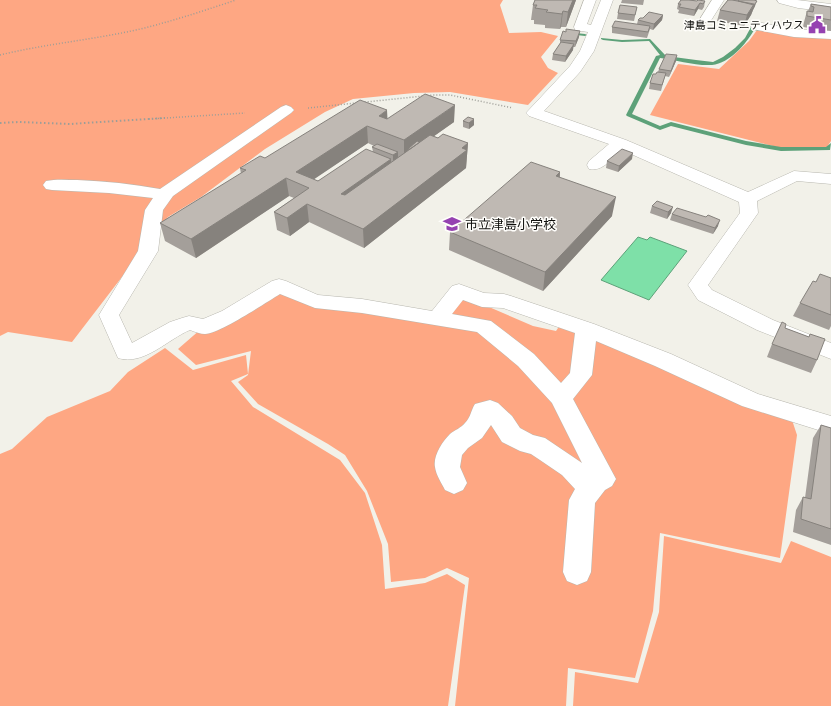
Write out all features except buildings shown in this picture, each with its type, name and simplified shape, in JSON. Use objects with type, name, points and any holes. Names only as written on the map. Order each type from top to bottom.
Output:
[{"type":"street","points":[[590,0],[580,28],[602,25]]},
{"type":"street","points":[[607,0],[602,25],[575,70],[534,112],[620,143],[748,199]]},
{"type":"street","points":[[706,19],[718,0]]},
{"type":"street","points":[[783,0],[798,4],[831,8]]},
{"type":"street","points":[[757,26],[794,33],[831,35]]},
{"type":"street","points":[[286,110],[165,195],[154,210],[148,251],[109,315],[126,353],[142,348],[178,327],[189,323],[206,327],[229,316],[279,286],[315,301],[362,306],[437,320],[483,326],[526,360],[561,398],[603,479],[590,488],[582,500],[577,572]]},
{"type":"street","points":[[595,165],[620,143]]},
{"type":"street","points":[[748,199],[794,176],[831,179]]},
{"type":"street","points":[[52,185],[83,185],[126,188],[165,195]]},
{"type":"street","points":[[748,199],[749,213],[698,285],[700,290],[705,295],[765,325],[831,351]]},
{"type":"street","points":[[437,320],[459,291],[482,300],[504,301],[586,329],[663,360],[750,400],[831,425]]},
{"type":"street","points":[[561,398],[581,375],[586,329]]},
{"type":"street","points":[[454,484],[447,468],[450,451],[459,441],[474,431],[482,419],[483,410],[490,409],[504,423],[510,435],[529,444],[536,445],[549,453],[571,468],[590,488]]},
{"type":"path","points":[[0,55],[48,45],[122,33],[199,12],[236,0]]},
{"type":"shaded area","points":[[0,0],[503,0],[500,5],[509,33],[541,32],[558,36],[541,57],[548,68],[558,73],[528,105],[450,92],[414,93],[353,99],[325,112],[265,149],[201,197],[168,217],[72,342],[8,332],[0,336]]},
{"type":"shaded area","points":[[757,30],[799,37],[831,38],[831,141],[827,147],[777,147],[650,115],[678,64],[719,69],[749,41]]},
{"type":"shaded area","points":[[638,237],[647,240],[650,237],[687,251],[649,300],[601,280]]},
{"type":"shaded area","points":[[280,289],[438,322],[461,295],[533,326],[556,331],[560,325],[792,420],[797,435],[780,558],[660,533],[653,611],[635,678],[568,668],[566,706],[455,706],[469,578],[447,568],[425,578],[391,582],[388,544],[367,491],[345,455],[258,404],[238,382],[248,375],[251,351],[196,365],[178,349],[201,329]]},
{"type":"shaded area","points":[[165,348],[193,370],[246,355],[248,374],[231,381],[253,407],[340,460],[365,493],[382,545],[385,589],[425,583],[447,574],[465,585],[448,706],[0,706],[0,454],[12,449],[47,417],[110,391],[128,372]]},
{"type":"shaded area","points":[[664,536],[781,563],[791,541],[831,557],[831,706],[573,706],[575,672],[638,683],[659,612]]},
{"type":"waterway","points":[[664,57],[714,63],[731,54],[746,39],[753,28],[763,30]]},
{"type":"waterway","points":[[568,33],[585,35]]},
{"type":"waterway","points":[[603,39],[622,41],[650,40],[664,57]]},
{"type":"waterway","points":[[664,57],[658,56],[629,115],[660,128],[671,124],[746,143],[781,149],[828,149],[831,145]]},
{"type":"place","name":"津島コミュニティハウス","points":[[817,25]]},
{"type":"place","name":"市立津島小学校","points":[[452,224]]}]
